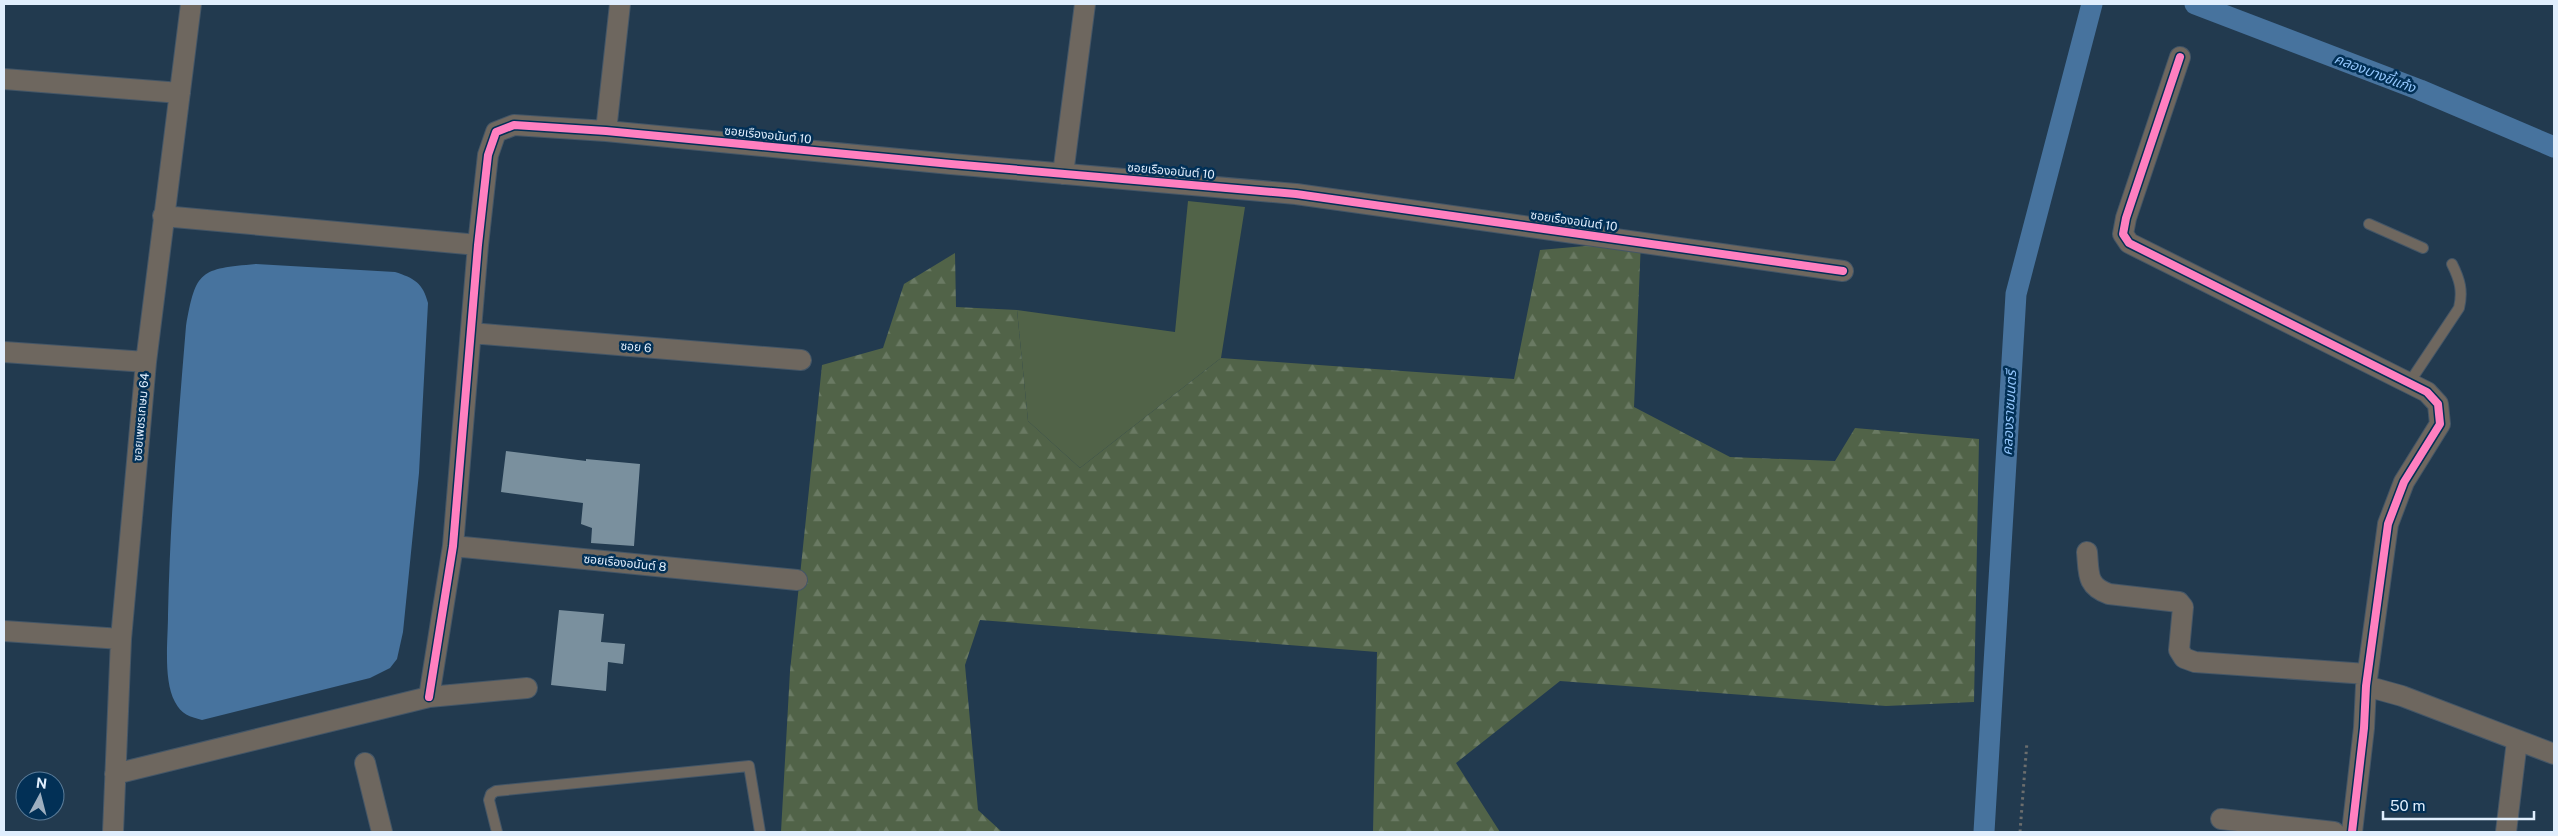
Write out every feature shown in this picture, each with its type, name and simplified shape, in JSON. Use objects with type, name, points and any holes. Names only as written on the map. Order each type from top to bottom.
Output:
[{"type":"street","name":"ซอยเพชรเกษม 64","points":[[114,832],[121,638],[146,362],[191,4]]},
{"type":"street","points":[[606,131],[620,4]]},
{"type":"street","points":[[1063,174],[1086,4]]},
{"type":"street","points":[[2180,57],[2126,218],[2124,234],[2129,244],[2427,392],[2438,404],[2440,424],[2404,482],[2388,524],[2366,680],[2364,728],[2352,832]]},
{"type":"street","points":[[4,79],[180,93]]},
{"type":"street","name":"ซอยเรืองอนันต์ 10","points":[[478,245],[488,155],[496,132],[514,125],[606,131],[1296,194],[1843,271]]},
{"type":"street","points":[[163,216],[478,245],[453,546],[429,697]]},
{"type":"street","name":"ซอย 6","points":[[471,333],[801,360]]},
{"type":"street","points":[[4,352],[146,362]]},
{"type":"street","name":"ซอยเรืองอนันต์ 8","points":[[453,546],[797,580]]},
{"type":"street","points":[[2087,552],[2089,575],[2092,584],[2098,590],[2109,594],[2179,602],[2183,607],[2179,650],[2184,658],[2195,662],[2366,680],[2516,741],[2554,754]]},
{"type":"street","points":[[4,631],[121,638]]},
{"type":"street","points":[[115,774],[429,697],[527,688]]},
{"type":"street","points":[[2506,832],[2516,741]]},
{"type":"street","points":[[365,763],[382,832]]},
{"type":"street","points":[[2221,819],[2334,832]]},
{"type":"lane","points":[[2369,224],[2423,248]]},
{"type":"lane","points":[[2409,383],[2459,308],[2463,294],[2459,277],[2452,264]]},
{"type":"lane","points":[[497,832],[489,800],[491,794],[496,791],[749,766],[760,832]]},
{"type":"path","points":[[2020,832],[2028,742]]},
{"type":"green space","points":[[1188,201],[1245,207],[1221,358],[1080,468],[1028,421],[1017,310],[1175,332]]},
{"type":"green space","points":[[1641,241],[1634,407],[1730,457],[1835,461],[1855,428],[1979,439],[1974,702],[1886,706],[1560,681],[1456,763],[1500,832],[1373,832],[1377,652],[980,620],[965,665],[978,810],[1002,832],[781,832],[790,671],[822,365],[883,348],[904,284],[955,253],[956,307],[1017,310],[1028,421],[1080,468],[1221,358],[1514,379],[1540,250]]},
{"type":"water","points":[[256,264],[395,272],[417,282],[426,296],[428,303],[419,473],[403,632],[397,659],[390,668],[370,678],[202,720],[186,714],[175,702],[169,683],[167,660],[172,507],[186,326],[193,293],[204,276],[212,271],[223,268]]},
{"type":"building","points":[[506,451],[586,461],[586,459],[640,464],[634,546],[591,543],[592,528],[581,524],[583,503],[501,492]]},
{"type":"building","points":[[559,610],[604,614],[601,642],[625,644],[623,664],[608,662],[606,691],[551,685]]},
{"type":"waterway","name":"คลองราชมนตรี","points":[[1984,832],[2016,294],[2092,4]]},
{"type":"waterway","name":"คลองบางขี้แก้ง","points":[[2195,4],[2420,90],[2554,147]]},
{"type":"cycle path","points":[[2180,57],[2126,218],[2123,234],[2129,243],[2427,392],[2438,404],[2440,424],[2404,482],[2388,524],[2366,686],[2364,728],[2352,832]]},
{"type":"cycle path","points":[[429,697],[453,546],[478,245],[488,155],[496,132],[514,125],[606,131],[1296,194],[1843,271]]}]
